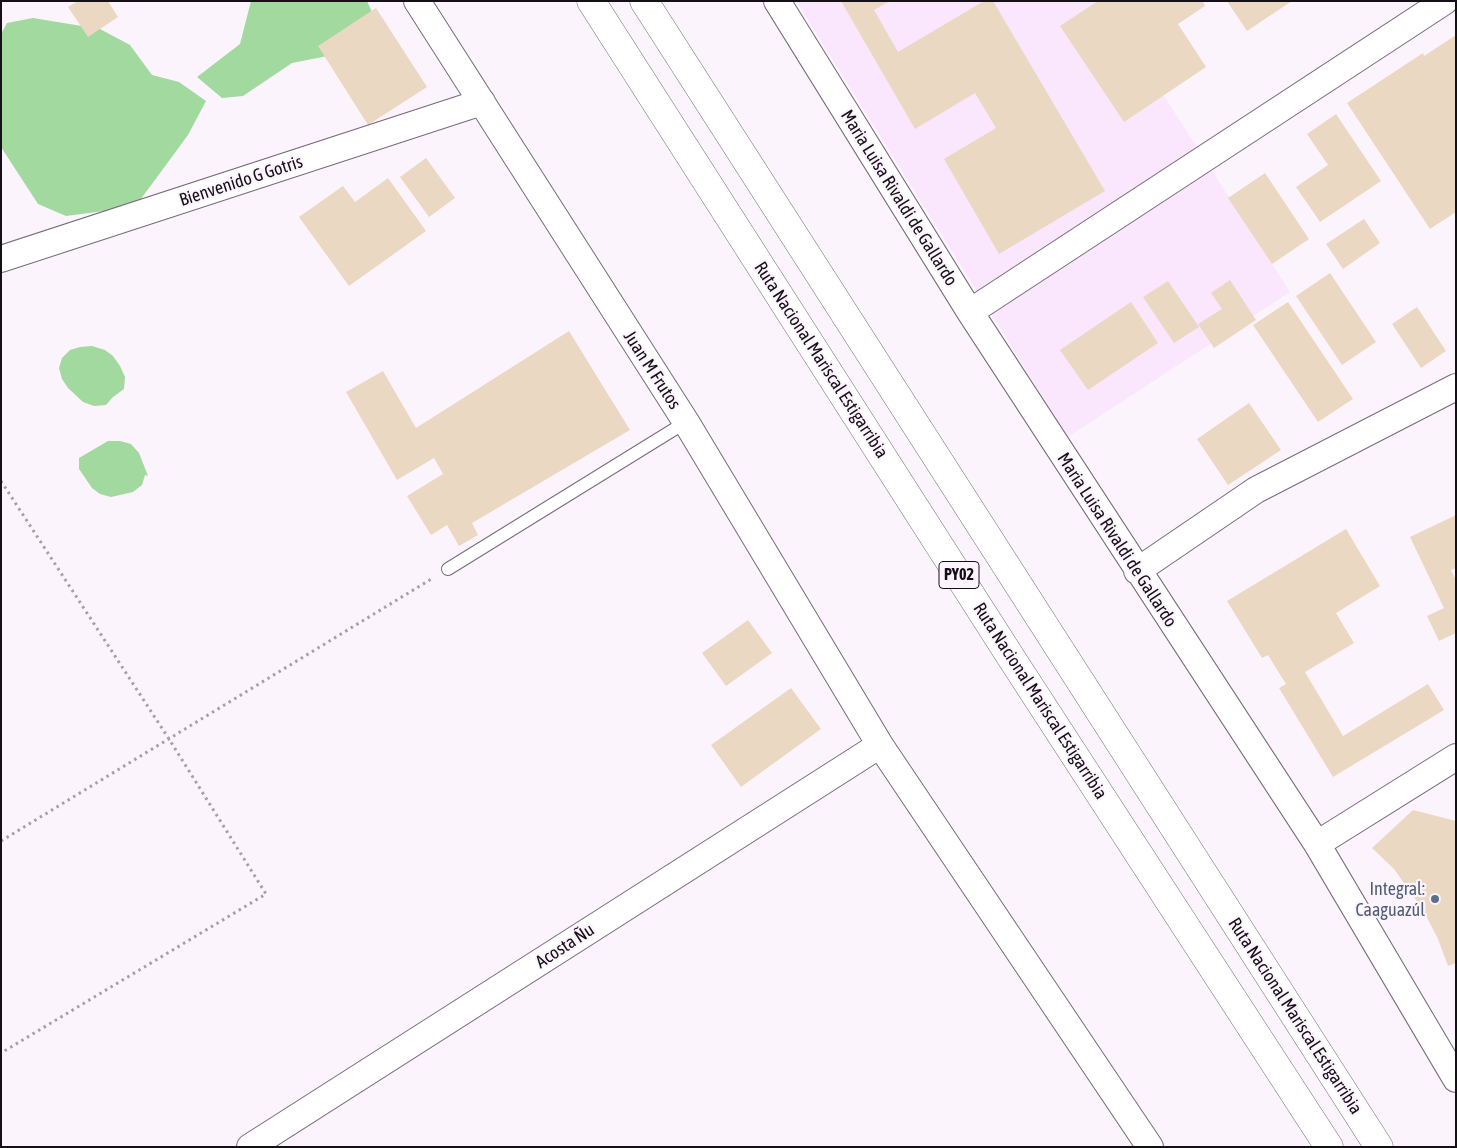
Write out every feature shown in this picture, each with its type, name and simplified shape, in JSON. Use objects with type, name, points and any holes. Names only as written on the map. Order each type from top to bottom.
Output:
[{"type":"highway","name":"Ruta Nacional Mariscal Estigarribia","points":[[591,1],[1012,659],[1329,1147]]},
{"type":"highway","name":"Ruta Nacional Mariscal Estigarribia","points":[[644,1],[1379,1147]]},
{"type":"street","name":"Juan M Frutos","points":[[416,1],[686,422],[723,487],[880,745],[1150,1147]]},
{"type":"street","name":"Maria Luisa Rivaldi de Gallardo","points":[[777,1],[970,312],[1317,844],[1456,1079]]},
{"type":"street","points":[[970,312],[1445,1]]},
{"type":"street","name":"Bienvenido G Gotris","points":[[1,259],[482,102]]},
{"type":"street","points":[[1138,571],[1256,490],[1456,387]]},
{"type":"street","name":"Acosta Ñu","points":[[250,1147],[880,745]]},
{"type":"street","points":[[1317,844],[1456,757]]},
{"type":"lane","points":[[448,569],[686,422]]},
{"type":"path","points":[[1,481],[170,739],[266,894],[1,1053]]},
{"type":"path","points":[[1,841],[448,569]]},
{"type":"shaded area","points":[[796,1],[1103,1],[1290,292],[1068,437]]},
{"type":"green space","points":[[251,1],[367,1],[378,25],[353,51],[292,63],[243,96],[222,98],[197,77],[240,44]]},
{"type":"green space","points":[[33,18],[100,29],[130,45],[152,75],[179,82],[206,101],[188,135],[135,207],[66,216],[38,204],[1,147],[1,34],[7,23]]},
{"type":"green space","points":[[92,346],[105,350],[113,356],[125,377],[124,389],[106,405],[94,406],[83,402],[68,388],[62,379],[59,368],[62,358],[70,350]]},
{"type":"green space","points":[[108,441],[120,441],[131,444],[139,453],[148,476],[145,475],[142,485],[133,492],[111,497],[100,494],[92,488],[79,469],[79,458]]},
{"type":"building","points":[[78,1],[108,1],[118,17],[88,37],[68,7]]},
{"type":"building","points":[[841,1],[890,1],[874,10],[898,52],[984,1],[993,1],[1105,191],[999,254],[944,159],[996,128],[975,93],[915,129]]},
{"type":"building","points":[[1098,1],[1203,1],[1205,6],[1178,24],[1206,67],[1124,122],[1060,26]]},
{"type":"building","points":[[1227,1],[1292,1],[1247,31]]},
{"type":"building","points":[[376,8],[427,87],[368,125],[318,46]]},
{"type":"building","points":[[1456,35],[1456,212],[1430,229],[1347,103],[1423,53],[1424,56]]},
{"type":"building","points":[[1336,114],[1381,181],[1320,222],[1296,187],[1328,165],[1307,134]]},
{"type":"building","points":[[426,158],[455,198],[429,217],[400,177]]},
{"type":"building","points":[[1265,173],[1309,239],[1272,264],[1228,198]]},
{"type":"building","points":[[388,178],[426,231],[349,286],[299,217],[343,186],[355,202]]},
{"type":"building","points":[[1364,219],[1380,243],[1343,269],[1326,244]]},
{"type":"building","points":[[1330,273],[1376,342],[1342,365],[1296,296]]},
{"type":"building","points":[[1230,280],[1256,320],[1214,348],[1198,324],[1222,309],[1211,293]]},
{"type":"building","points":[[1168,281],[1199,327],[1174,343],[1143,297]]},
{"type":"building","points":[[1131,302],[1158,343],[1088,390],[1060,350]]},
{"type":"building","points":[[1288,302],[1353,399],[1318,422],[1253,325]]},
{"type":"building","points":[[1417,307],[1446,351],[1421,368],[1392,324]]},
{"type":"building","points":[[569,331],[630,430],[472,523],[478,535],[459,546],[447,525],[431,535],[407,496],[443,474],[434,458],[397,480],[346,392],[383,371],[416,428]]},
{"type":"building","points":[[1249,403],[1281,450],[1228,485],[1197,439]]},
{"type":"building","points":[[1456,515],[1456,568],[1451,570],[1456,580],[1456,633],[1439,641],[1427,616],[1444,608],[1410,537]]},
{"type":"building","points":[[1346,529],[1380,586],[1336,613],[1354,643],[1305,672],[1343,736],[1428,684],[1444,710],[1333,777],[1279,688],[1286,684],[1268,655],[1262,658],[1227,601]]},
{"type":"building","points":[[748,620],[772,653],[726,686],[702,653]]},
{"type":"building","points":[[791,688],[821,729],[741,787],[711,745]]},
{"type":"building","name":"Integral: Caaguazúl","points":[[1413,810],[1456,821],[1456,963],[1448,966],[1438,939],[1423,910],[1394,869],[1372,848]]},
{"type":"place","name":"Integral: Caaguazúl","points":[[1435,899]]}]
